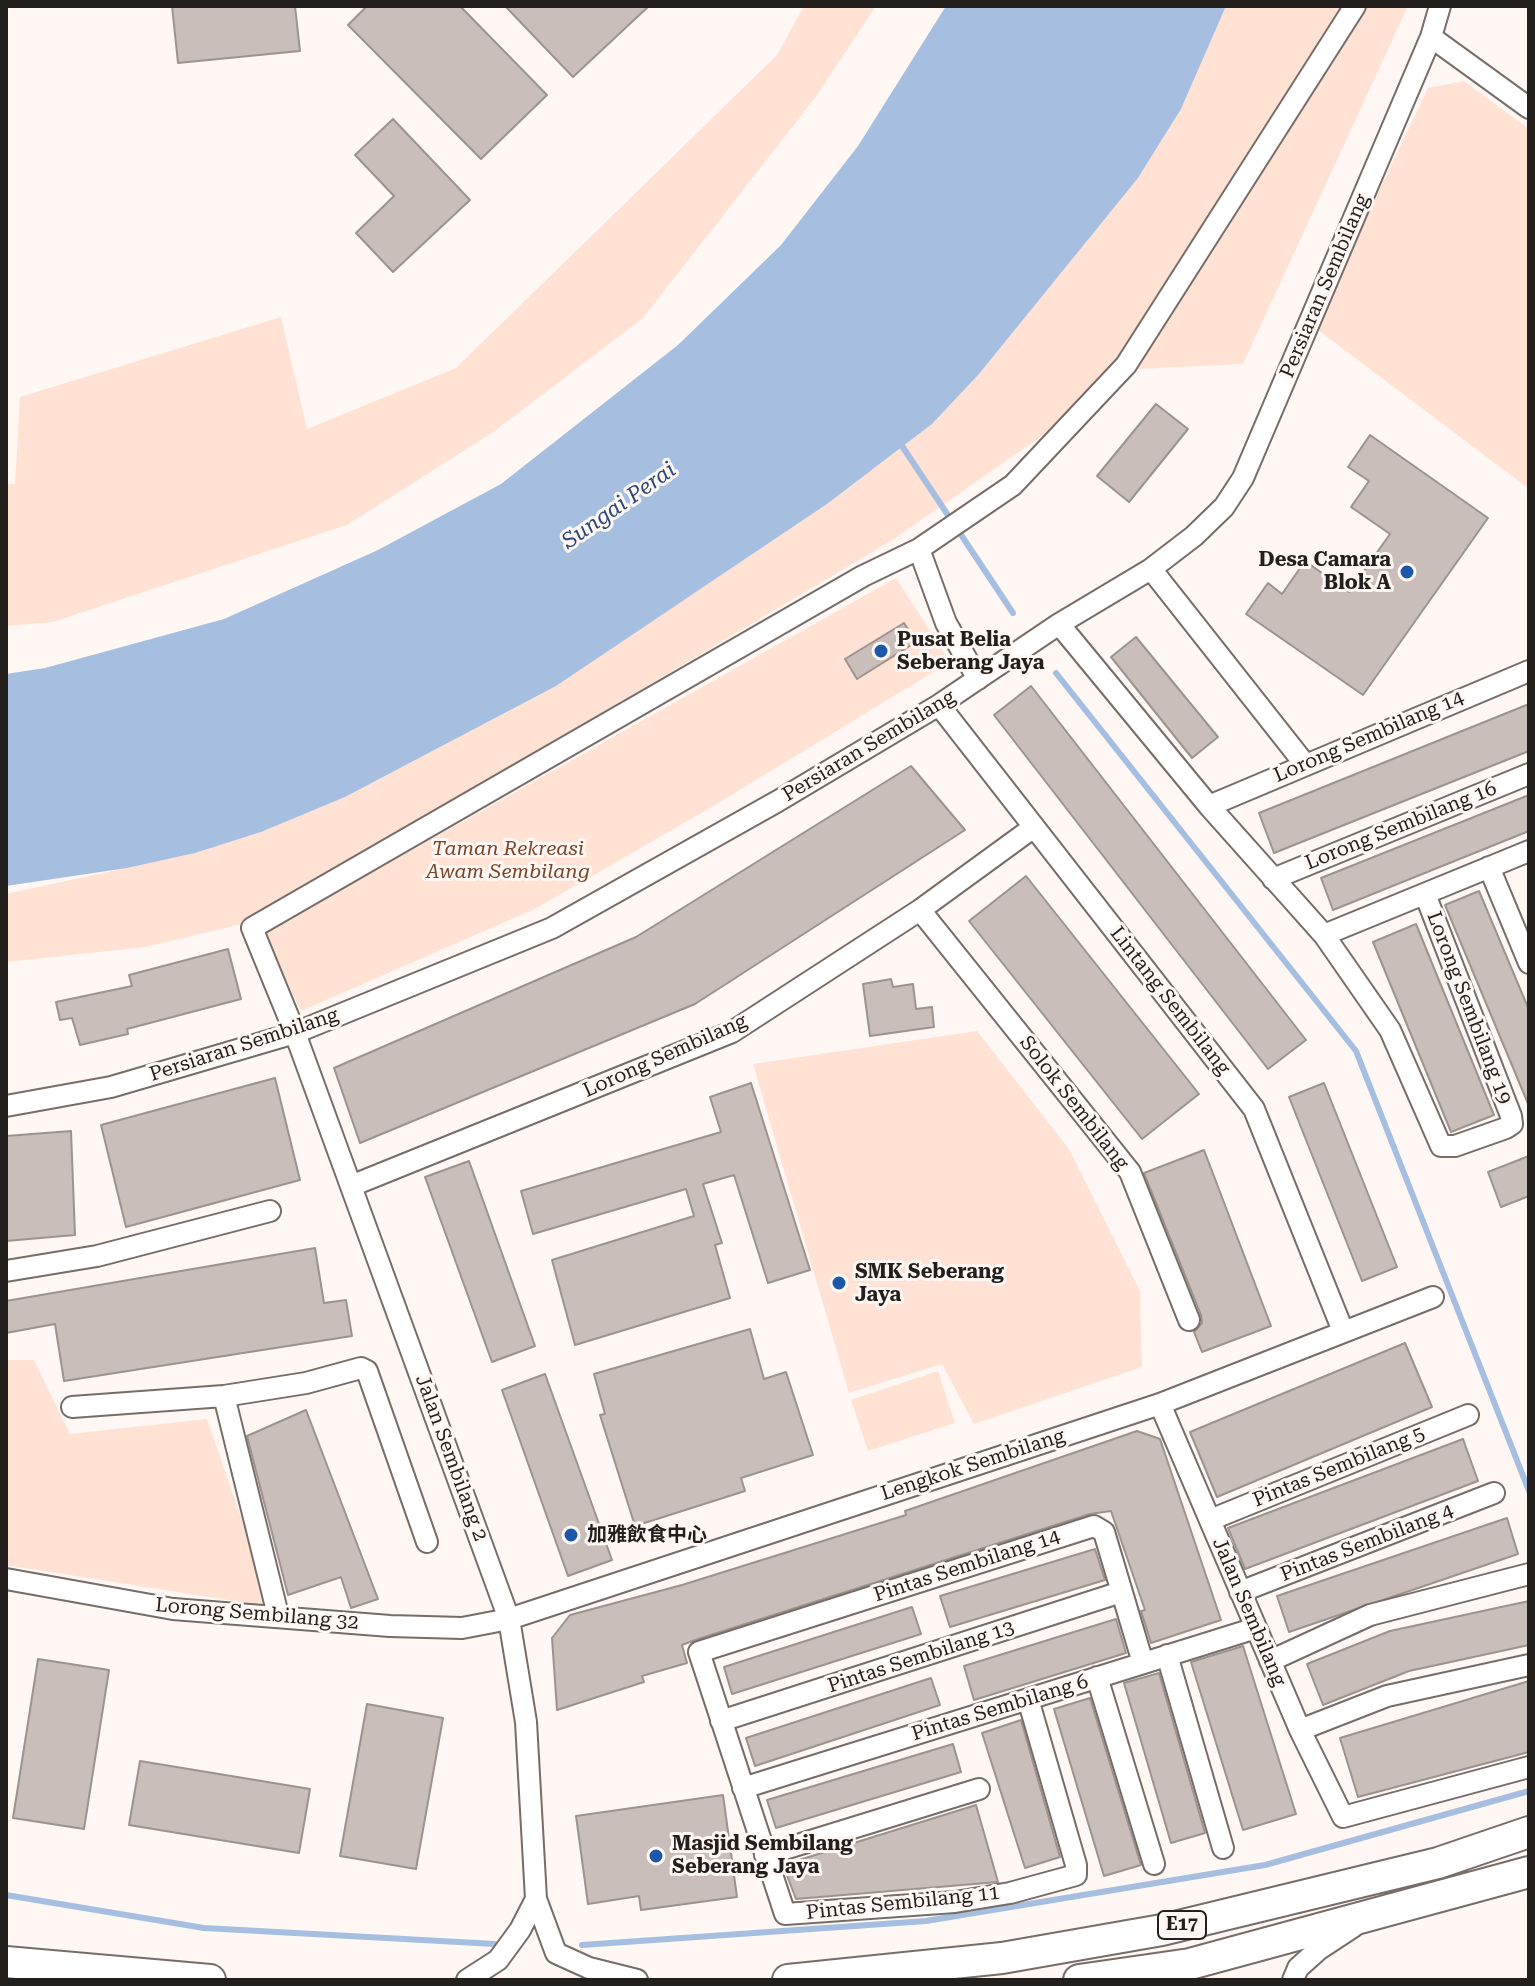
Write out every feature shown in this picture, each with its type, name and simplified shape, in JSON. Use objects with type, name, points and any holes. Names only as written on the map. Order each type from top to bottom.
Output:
[{"type":"highway","name":"E17","points":[[788,1980],[1002,1958],[1162,1930],[1438,1863],[1529,1832]]},
{"type":"highway","name":"E17","points":[[1079,1980],[1190,1964],[1363,1920],[1529,1872]]},
{"type":"highway","points":[[6,1962],[210,1980]]},
{"type":"street","points":[[978,679],[946,623],[919,549],[1013,485],[1126,365],[1355,6]]},
{"type":"street","name":"Persiaran Sembilang","points":[[6,1106],[111,1087],[295,1033],[552,928],[765,809],[939,705],[1059,624],[1151,569],[1224,507],[1243,478],[1431,37],[1440,6]]},
{"type":"street","points":[[1431,37],[1529,108]]},
{"type":"street","name":"Jalan Sembilang 2","points":[[637,1980],[589,1968],[556,1953],[536,1899],[526,1722],[509,1619],[295,1033],[252,928],[863,576],[919,549]]},
{"type":"street","points":[[1151,569],[1304,763]]},
{"type":"street","points":[[1059,624],[1209,806],[1324,935],[1529,851]]},
{"type":"street","name":"Lorong Sembilang 14","points":[[1209,806],[1304,763],[1529,671]]},
{"type":"street","name":"Lintang Sembilang","points":[[939,705],[1254,1109],[1343,1331]]},
{"type":"street","name":"Lorong Sembilang 16","points":[[1273,879],[1529,774]]},
{"type":"street","name":"Lorong Sembilang","points":[[351,1186],[732,1032],[920,910],[1034,827]]},
{"type":"street","points":[[1489,867],[1529,963]]},
{"type":"street","name":"Lorong Sembilang 19","points":[[1324,935],[1390,1030],[1441,1146],[1448,1147],[1512,1124],[1425,894]]},
{"type":"street","name":"Solok Sembilang","points":[[920,910],[1130,1172],[1189,1320]]},
{"type":"street","points":[[6,1271],[97,1256],[270,1211]]},
{"type":"street","name":"Lengkok Sembilang","points":[[509,1619],[1160,1404],[1433,1297]]},
{"type":"street","points":[[72,1407],[224,1396],[306,1383],[361,1368],[367,1371],[427,1542]]},
{"type":"street","points":[[224,1396],[278,1615]]},
{"type":"street","name":"Jalan Sembilang","points":[[1160,1404],[1300,1730],[1343,1817],[1529,1767]]},
{"type":"street","name":"Pintas Sembilang 5","points":[[1210,1520],[1468,1415]]},
{"type":"street","name":"Pintas Sembilang 4","points":[[1240,1592],[1494,1493]]},
{"type":"street","name":"Pintas Sembilang 14","points":[[699,1652],[1094,1526],[1104,1532],[1143,1663]]},
{"type":"street","points":[[1270,1661],[1370,1615],[1529,1574]]},
{"type":"street","name":"Lorong Sembilang 32","points":[[6,1579],[173,1609],[390,1626],[462,1628],[509,1619]]},
{"type":"street","name":"Pintas Sembilang 13","points":[[721,1721],[1121,1592]]},
{"type":"street","name":"Pintas Sembilang 6","points":[[743,1788],[1256,1628]]},
{"type":"street","name":"Pintas Sembilang 11","points":[[699,1652],[785,1914],[955,1902],[1010,1893],[1076,1875],[1076,1865],[1028,1699]]},
{"type":"street","points":[[1167,1655],[1223,1848]]},
{"type":"street","points":[[1300,1730],[1387,1696],[1529,1665]]},
{"type":"street","points":[[1097,1677],[1154,1864]]},
{"type":"street","points":[[765,1855],[979,1789]]},
{"type":"street","points":[[467,1980],[498,1960],[520,1930],[536,1899]]},
{"type":"street","points":[[1293,1980],[1298,1968],[1318,1950],[1363,1920]]},
{"type":"green space","points":[[804,6],[876,6],[815,98],[643,318],[492,433],[347,525],[53,622],[6,626],[6,484],[15,484],[20,397],[281,317],[307,429],[456,368],[777,55]]},
{"type":"green space","points":[[1226,6],[1408,6],[1243,364],[1138,369],[891,541],[250,922],[146,947],[6,962],[6,894],[195,853],[261,832],[345,797],[556,686],[827,504],[932,424],[979,374],[1138,178],[1181,109]]},
{"type":"green space","points":[[1464,81],[1529,129],[1529,489],[1314,327],[1428,88]]},
{"type":"green space","name":"Taman Rekreasi Awam Sembilang","points":[[896,578],[950,662],[715,805],[535,909],[301,1011],[263,934]]},
{"type":"green space","points":[[977,1031],[1069,1149],[1140,1291],[1142,1367],[974,1424],[942,1364],[849,1393],[753,1064]]},
{"type":"green space","points":[[6,1360],[34,1360],[70,1434],[207,1419],[272,1607],[6,1565]]},
{"type":"green space","points":[[938,1371],[955,1423],[868,1451],[851,1400]]},
{"type":"water","name":"Sungai Perai","points":[[946,6],[1226,6],[1181,109],[1138,178],[979,374],[932,424],[827,504],[556,686],[345,797],[261,832],[195,853],[127,868],[6,886],[6,674],[45,668],[224,619],[378,550],[501,484],[678,345],[781,245],[858,146]]},
{"type":"building","points":[[172,6],[295,6],[300,51],[178,63]]},
{"type":"building","points":[[367,6],[460,6],[547,95],[481,159],[348,25]]},
{"type":"building","points":[[505,6],[649,6],[573,77]]},
{"type":"building","points":[[393,119],[470,200],[393,272],[356,233],[394,196],[355,155]]},
{"type":"building","points":[[1156,404],[1188,429],[1129,502],[1097,476]]},
{"type":"building","name":"Desa Camara Blok A","points":[[1370,435],[1488,518],[1363,695],[1246,614],[1268,583],[1282,594],[1305,561],[1349,592],[1390,534],[1351,507],[1369,481],[1348,467]]},
{"type":"building","name":"Pusat Belia Seberang Jaya","points":[[904,623],[916,642],[857,679],[845,659]]},
{"type":"building","points":[[1136,637],[1218,737],[1192,758],[1111,657]]},
{"type":"building","points":[[1031,686],[1306,1040],[1268,1069],[994,715]]},
{"type":"building","points":[[1529,704],[1529,751],[1274,853],[1259,813]]},
{"type":"building","points":[[911,766],[965,830],[695,1004],[360,1143],[334,1068],[636,937]]},
{"type":"building","points":[[1529,795],[1529,831],[1333,910],[1321,878]]},
{"type":"building","points":[[1026,876],[1199,1094],[1142,1139],[969,921]]},
{"type":"building","points":[[1479,891],[1529,1010],[1529,1106],[1445,905]]},
{"type":"building","points":[[1416,924],[1494,1115],[1451,1132],[1373,942]]},
{"type":"building","points":[[228,949],[241,999],[127,1029],[128,1034],[80,1045],[72,1018],[60,1020],[56,1002],[132,986],[129,975]]},
{"type":"building","points":[[891,979],[893,987],[913,984],[916,1009],[932,1007],[934,1027],[870,1036],[863,984]]},
{"type":"building","points":[[275,1078],[300,1180],[126,1227],[101,1125]]},
{"type":"building","points":[[751,1083],[810,1270],[768,1283],[734,1175],[703,1184],[722,1243],[715,1245],[730,1298],[575,1345],[552,1260],[694,1216],[686,1189],[533,1234],[521,1191],[721,1132],[710,1097]]},
{"type":"building","points":[[1324,1083],[1397,1267],[1362,1281],[1289,1097]]},
{"type":"building","points":[[71,1131],[75,1235],[6,1241],[6,1136]]},
{"type":"building","points":[[1204,1150],[1271,1326],[1202,1352],[1194,1332],[1202,1323],[1201,1315],[1144,1173]]},
{"type":"building","points":[[1529,1156],[1529,1196],[1501,1207],[1488,1172]]},
{"type":"building","points":[[469,1161],[535,1346],[492,1362],[425,1177]]},
{"type":"building","points":[[315,1248],[324,1303],[346,1300],[352,1336],[64,1381],[55,1324],[6,1333],[6,1301]]},
{"type":"building","points":[[750,1329],[764,1379],[786,1372],[813,1455],[741,1478],[745,1491],[635,1526],[600,1415],[605,1414],[594,1374]]},
{"type":"building","points":[[1405,1343],[1432,1407],[1217,1497],[1190,1432]]},
{"type":"building","points":[[545,1374],[612,1560],[568,1576],[502,1390]]},
{"type":"building","points":[[306,1410],[378,1599],[351,1608],[341,1577],[288,1595],[247,1436]]},
{"type":"building","points":[[1137,1431],[1160,1439],[1221,1620],[1151,1643],[1141,1611],[1145,1610],[1111,1511],[1090,1514],[695,1640],[682,1645],[687,1663],[642,1676],[644,1682],[557,1710],[552,1638],[570,1615],[682,1585],[906,1515],[905,1511]]},
{"type":"building","points":[[1463,1439],[1478,1481],[1245,1569],[1228,1528]]},
{"type":"building","points":[[1507,1518],[1518,1554],[1289,1632],[1277,1596]]},
{"type":"building","points":[[1095,1549],[1105,1580],[950,1627],[940,1596]]},
{"type":"building","points":[[1529,1601],[1529,1645],[1409,1671],[1323,1705],[1307,1664],[1390,1631]]},
{"type":"building","points":[[912,1607],[921,1634],[732,1694],[724,1667]]},
{"type":"building","points":[[1116,1619],[1126,1653],[974,1700],[964,1666]]},
{"type":"building","points":[[1243,1646],[1296,1814],[1243,1830],[1191,1662]]},
{"type":"building","points":[[38,1659],[109,1670],[84,1829],[13,1818]]},
{"type":"building","points":[[1159,1673],[1205,1833],[1171,1843],[1124,1683]]},
{"type":"building","points":[[931,1678],[940,1705],[755,1766],[746,1738]]},
{"type":"building","points":[[1529,1681],[1529,1752],[1358,1797],[1340,1738]]},
{"type":"building","points":[[1090,1698],[1141,1865],[1104,1876],[1054,1709]]},
{"type":"building","points":[[367,1704],[443,1718],[416,1869],[340,1856]]},
{"type":"building","points":[[1021,1720],[1060,1857],[1025,1868],[982,1733]]},
{"type":"building","points":[[953,1744],[961,1772],[776,1828],[767,1800]]},
{"type":"building","points":[[140,1761],[310,1789],[299,1853],[129,1825]]},
{"type":"building","name":"Masjid Sembilang Seberang Jaya","points":[[723,1795],[737,1897],[641,1910],[639,1896],[588,1904],[576,1816]]},
{"type":"building","points":[[976,1805],[998,1882],[796,1899],[783,1865]]},
{"type":"waterway","points":[[900,443],[1013,613]]},
{"type":"waterway","points":[[1056,673],[1356,1051],[1529,1491]]},
{"type":"waterway","points":[[582,1945],[926,1921],[1265,1865],[1529,1791]]},
{"type":"waterway","points":[[6,1895],[204,1928],[495,1944]]},
{"type":"place","name":"Desa Camara Blok A","points":[[1407,572]]},
{"type":"place","name":"Pusat Belia Seberang Jaya","points":[[881,651]]},
{"type":"place","name":"SMK Seberang Jaya","points":[[839,1283]]},
{"type":"place","name":"加雅飲食中心","points":[[571,1535]]},
{"type":"place","name":"Masjid Sembilang Seberang Jaya","points":[[656,1856]]}]
